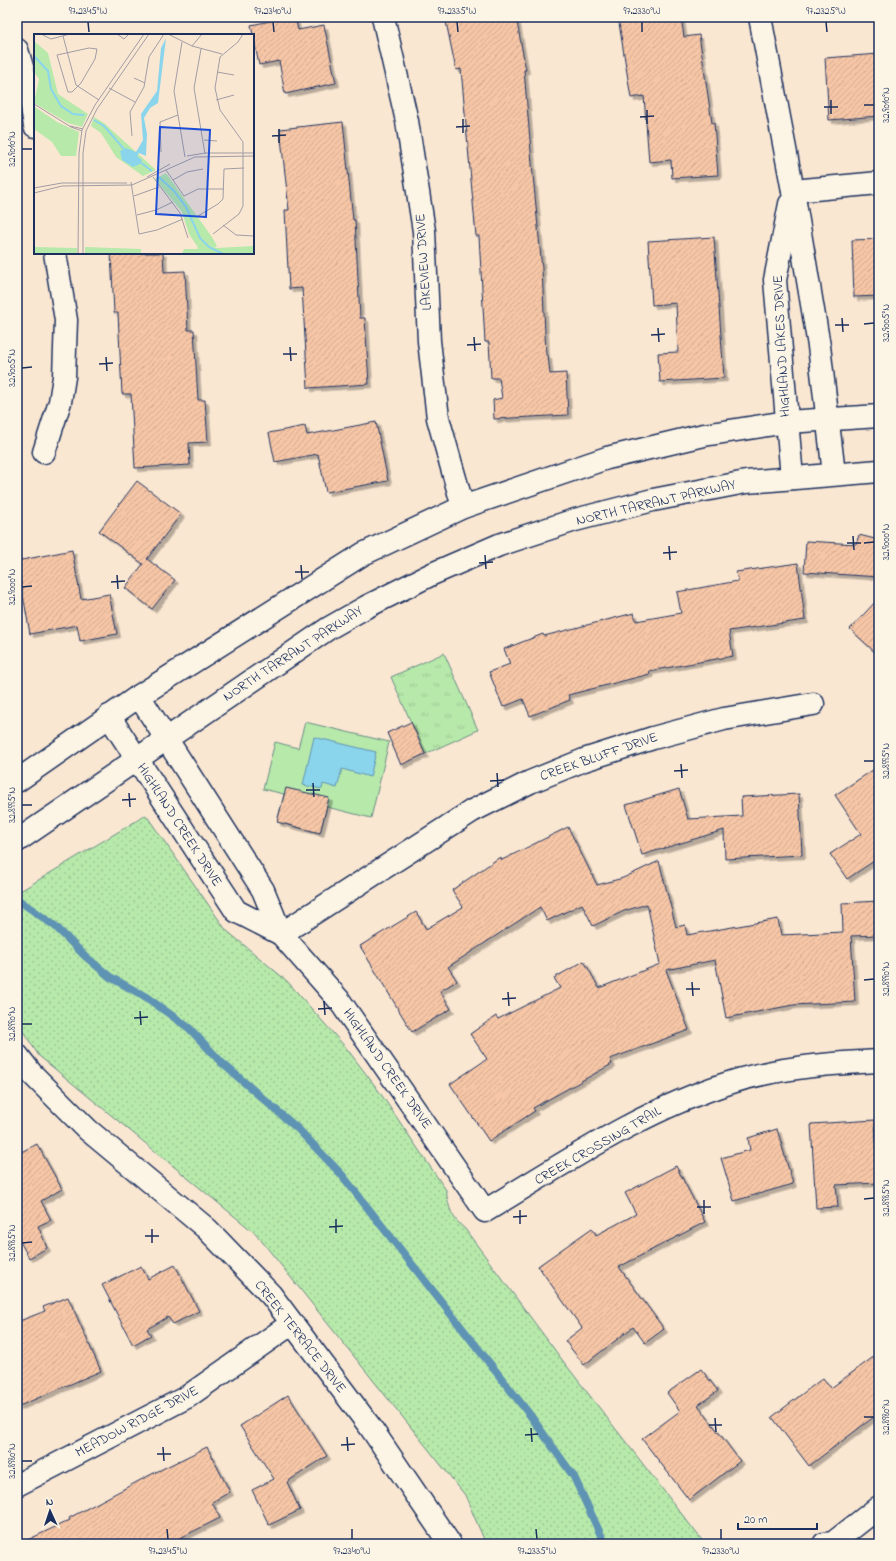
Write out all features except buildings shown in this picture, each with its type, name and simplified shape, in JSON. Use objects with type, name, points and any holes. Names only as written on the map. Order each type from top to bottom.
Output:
[{"type":"street","name":"LAKEVIEW DRIVE","points":[[383,17],[407,121],[424,231],[429,341],[438,418],[463,507]]},
{"type":"street","name":"HIGHLAND LAKES DRIVE","points":[[760,17],[793,191],[819,346],[829,418],[834,474]]},
{"type":"street","points":[[17,50],[30,94],[34,120]]},
{"type":"street","points":[[793,191],[879,183]]},
{"type":"street","name":"HIGHLAND LAKES DRIVE","points":[[792,478],[775,280],[793,191]]},
{"type":"street","points":[[44,452],[60,402],[64,377],[66,320],[55,254]]},
{"type":"street","points":[[17,781],[139,696],[363,554],[463,507],[607,458],[704,435],[786,422],[829,418],[879,416]]},
{"type":"street","name":"NORTH TARRANT PARKWAY","points":[[17,842],[329,628],[366,607],[419,581],[499,546],[575,520],[653,500],[746,482],[879,471]]},
{"type":"street","name":"HIGHLAND CREEK DRIVE","points":[[139,696],[263,890],[281,934],[339,1000],[486,1211]]},
{"type":"street","name":"CREEK BLUFF DRIVE","points":[[281,934],[472,811],[530,782],[584,760],[653,738],[724,719],[813,704]]},
{"type":"street","name":"HIGHLAND CREEK DRIVE","points":[[109,716],[236,911],[281,934]]},
{"type":"street","name":"CREEK TERRACE DRIVE","points":[[17,1055],[24,1078],[207,1229],[271,1295],[291,1324],[371,1428],[450,1544]]},
{"type":"street","name":"CREEK CROSSING TRAIL","points":[[486,1211],[602,1140],[641,1118],[686,1098],[733,1081],[781,1071],[879,1061]]},
{"type":"street","name":"MEADOW RIDGE DRIVE","points":[[17,1485],[187,1397],[291,1324]]},
{"type":"street","points":[[824,1544],[833,1543],[879,1507]]},
{"type":"green space","points":[[444,653],[478,730],[425,754],[391,677]]},
{"type":"green space","points":[[305,722],[389,742],[371,818],[327,807],[320,833],[277,822],[284,794],[263,789],[275,742],[298,748]]},
{"type":"green space","points":[[146,815],[226,930],[287,981],[347,1049],[376,1087],[446,1190],[451,1212],[457,1221],[465,1229],[563,1361],[705,1544],[486,1544],[465,1495],[256,1234],[39,1056],[17,1022],[17,893]]},
{"type":"water","points":[[314,737],[376,752],[370,777],[342,769],[337,788],[323,784],[322,789],[303,785]]},
{"type":"waterway","points":[[17,899],[55,926],[85,956],[110,977],[146,997],[189,1028],[222,1063],[298,1129],[342,1175],[530,1415],[574,1477],[605,1544]]}]
